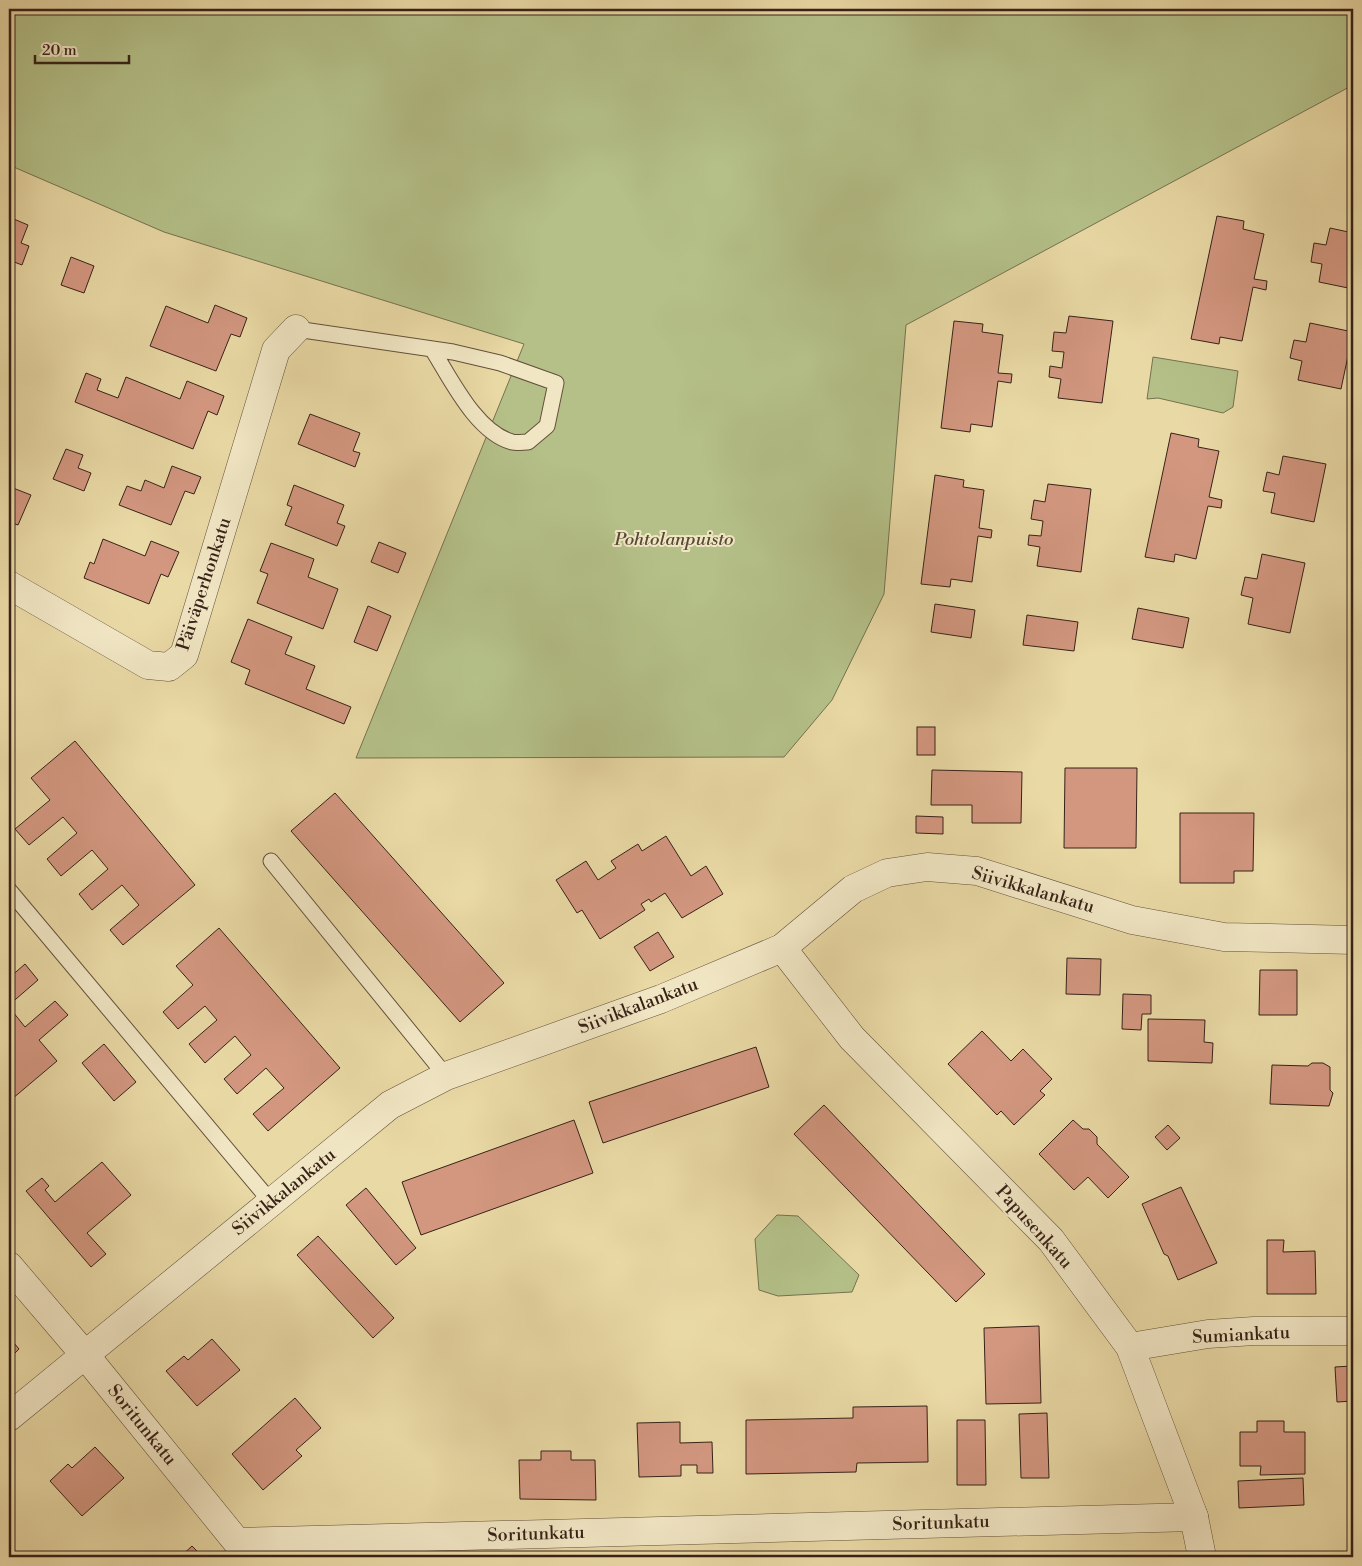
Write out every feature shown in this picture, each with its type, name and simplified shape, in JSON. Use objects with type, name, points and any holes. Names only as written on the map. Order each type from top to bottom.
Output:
[{"type":"street","name":"Päiväperhonkatu","points":[[9,585],[148,665],[170,667],[184,655],[276,350],[296,329]]},
{"type":"street","name":"Siivikkalankatu","points":[[9,1417],[390,1105],[446,1076],[660,999],[782,948],[853,889],[887,873],[927,867],[977,871],[1132,920],[1224,937],[1353,940]]},
{"type":"street","name":"Papusenkatu","points":[[782,948],[852,1038],[1051,1240],[1130,1347],[1194,1517],[1202,1557]]},
{"type":"street","name":"Soritunkatu","points":[[9,1266],[85,1355],[236,1550],[1194,1517]]},
{"type":"street","name":"Sumiankatu","points":[[1130,1347],[1208,1334],[1254,1331],[1353,1332]]},
{"type":"lane","points":[[296,329],[432,349],[500,363],[556,383],[547,426],[528,442],[513,442],[495,433],[477,418],[432,349]]},
{"type":"lane","points":[[271,861],[446,1076]]},
{"type":"lane","points":[[9,890],[272,1202]]},
{"type":"green space","name":"Pohtolanpuisto","points":[[9,9],[1353,9],[1353,85],[906,325],[884,594],[832,700],[784,757],[356,758],[524,344],[164,232],[9,165]]},
{"type":"green space","points":[[1153,357],[1238,371],[1233,407],[1223,413],[1158,398],[1147,399]]},
{"type":"green space","points":[[777,1215],[798,1216],[859,1275],[852,1292],[778,1296],[759,1290],[755,1239]]},
{"type":"building","points":[[1217,216],[1244,221],[1243,229],[1264,234],[1254,279],[1267,281],[1266,290],[1253,287],[1242,341],[1220,337],[1219,344],[1191,339]]},
{"type":"building","points":[[9,217],[28,225],[21,243],[29,246],[22,265],[9,260]]},
{"type":"building","points":[[1330,228],[1353,233],[1353,289],[1319,282],[1322,264],[1311,262],[1314,243],[1326,245]]},
{"type":"building","points":[[71,257],[94,266],[84,293],[61,285]]},
{"type":"building","points":[[215,305],[247,318],[240,337],[231,334],[216,371],[150,346],[166,306],[208,323]]},
{"type":"building","points":[[1069,316],[1113,321],[1102,403],[1058,398],[1061,379],[1049,377],[1050,366],[1062,368],[1064,352],[1052,351],[1054,332],[1066,333]]},
{"type":"building","points":[[954,321],[983,324],[982,332],[1003,335],[998,373],[1012,374],[1011,383],[998,381],[992,427],[971,424],[970,432],[941,428]]},
{"type":"building","points":[[1310,323],[1353,332],[1341,389],[1298,380],[1302,361],[1290,358],[1294,340],[1306,342]]},
{"type":"building","points":[[86,373],[101,379],[97,390],[118,398],[126,377],[180,399],[187,381],[224,396],[217,415],[208,411],[193,449],[75,402]]},
{"type":"building","points":[[310,414],[360,433],[353,451],[360,453],[355,467],[298,444]]},
{"type":"building","points":[[1171,433],[1199,439],[1198,447],[1219,451],[1209,497],[1222,500],[1221,508],[1208,506],[1196,559],[1175,554],[1174,562],[1145,557]]},
{"type":"building","points":[[66,449],[83,455],[78,468],[91,473],[84,491],[53,479]]},
{"type":"building","points":[[1283,456],[1326,464],[1314,522],[1271,513],[1275,493],[1263,491],[1267,472],[1279,475]]},
{"type":"building","points":[[172,466],[201,477],[194,494],[185,491],[171,525],[119,505],[127,486],[141,491],[145,480],[164,488]]},
{"type":"building","points":[[935,475],[964,480],[963,487],[984,490],[979,528],[992,530],[991,538],[978,536],[972,582],[951,579],[950,587],[921,584]]},
{"type":"building","points":[[1048,484],[1091,489],[1081,572],[1037,566],[1040,547],[1028,545],[1029,535],[1041,536],[1043,521],[1031,519],[1034,500],[1045,502]]},
{"type":"building","points":[[294,485],[344,505],[337,523],[345,526],[337,546],[285,525],[292,507],[287,505]]},
{"type":"building","points":[[13,488],[31,495],[18,525],[9,522],[9,499]]},
{"type":"building","points":[[103,539],[145,556],[151,541],[179,552],[168,577],[161,574],[149,604],[84,578],[90,562],[94,564]]},
{"type":"building","points":[[379,542],[406,553],[398,573],[371,562]]},
{"type":"building","points":[[271,543],[314,559],[308,577],[338,589],[323,629],[257,603],[268,574],[260,571]]},
{"type":"building","points":[[1262,554],[1305,563],[1290,633],[1248,624],[1253,598],[1241,595],[1245,577],[1257,579]]},
{"type":"building","points":[[935,604],[975,610],[971,638],[931,632]]},
{"type":"building","points":[[368,606],[391,616],[377,651],[354,642]]},
{"type":"building","points":[[1138,608],[1189,618],[1183,648],[1132,639]]},
{"type":"building","points":[[1027,615],[1078,622],[1074,651],[1023,645]]},
{"type":"building","points":[[248,619],[292,637],[285,654],[315,666],[306,689],[351,707],[344,724],[245,684],[250,670],[231,662]]},
{"type":"building","points":[[917,727],[935,727],[935,755],[917,755]]},
{"type":"building","points":[[75,741],[195,885],[123,945],[110,930],[139,905],[122,885],[92,910],[79,894],[108,869],[92,850],[61,876],[47,859],[77,833],[63,817],[29,845],[15,829],[50,800],[31,778]]},
{"type":"building","points":[[1065,768],[1137,768],[1136,848],[1064,848]]},
{"type":"building","points":[[932,770],[1022,772],[1021,823],[972,823],[972,805],[931,805]]},
{"type":"building","points":[[335,793],[504,983],[460,1022],[291,831]]},
{"type":"building","points":[[1180,813],[1254,813],[1253,871],[1234,871],[1234,883],[1180,883]]},
{"type":"building","points":[[916,816],[943,817],[943,834],[916,833]]},
{"type":"building","points":[[666,836],[691,876],[706,866],[723,894],[682,918],[665,893],[651,902],[649,899],[641,904],[645,910],[600,939],[582,910],[577,913],[556,880],[586,861],[598,880],[616,868],[611,861],[638,844],[642,851]]},
{"type":"building","points":[[219,928],[340,1068],[268,1131],[253,1114],[284,1088],[266,1068],[237,1094],[224,1079],[251,1055],[235,1036],[205,1063],[189,1044],[217,1020],[205,1006],[178,1029],[163,1012],[193,985],[176,966]]},
{"type":"building","points":[[658,932],[674,957],[650,971],[634,947]]},
{"type":"building","points":[[1067,958],[1101,959],[1100,995],[1066,994]]},
{"type":"building","points":[[25,964],[38,980],[9,1005],[9,978]]},
{"type":"building","points":[[1260,970],[1297,970],[1297,1015],[1259,1015]]},
{"type":"building","points":[[1123,994],[1151,995],[1151,1014],[1142,1014],[1141,1030],[1122,1029]]},
{"type":"building","points":[[55,1001],[68,1015],[39,1040],[57,1061],[12,1099],[9,1095],[9,1007],[25,1027]]},
{"type":"building","points":[[1148,1019],[1205,1020],[1204,1042],[1213,1043],[1212,1063],[1148,1061]]},
{"type":"building","points":[[982,1031],[1011,1061],[1023,1049],[1052,1079],[1040,1091],[1045,1095],[1014,1125],[1001,1111],[997,1115],[948,1064]]},
{"type":"building","points":[[104,1044],[136,1082],[114,1101],[82,1063]]},
{"type":"building","points":[[756,1047],[769,1087],[603,1143],[589,1102]]},
{"type":"building","points":[[1312,1063],[1323,1063],[1330,1067],[1330,1090],[1333,1093],[1329,1106],[1270,1104],[1272,1065],[1308,1066]]},
{"type":"building","points":[[824,1105],[985,1274],[956,1302],[794,1134]]},
{"type":"building","points":[[574,1120],[593,1173],[421,1235],[402,1182]]},
{"type":"building","points":[[1073,1120],[1083,1129],[1089,1129],[1097,1137],[1097,1144],[1129,1177],[1108,1198],[1088,1177],[1074,1190],[1039,1154]]},
{"type":"building","points":[[1168,1125],[1180,1138],[1167,1150],[1155,1137]]},
{"type":"building","points":[[102,1162],[131,1195],[87,1233],[106,1254],[91,1267],[26,1191],[42,1178],[49,1186],[45,1190],[55,1202]]},
{"type":"building","points":[[1181,1187],[1217,1263],[1178,1280],[1168,1256],[1164,1254],[1142,1204]]},
{"type":"building","points":[[366,1188],[416,1248],[396,1265],[346,1205]]},
{"type":"building","points":[[318,1236],[394,1318],[373,1338],[297,1255]]},
{"type":"building","points":[[1267,1240],[1284,1240],[1283,1252],[1315,1251],[1316,1294],[1267,1294]]},
{"type":"building","points":[[1039,1326],[1041,1403],[986,1404],[984,1328]]},
{"type":"building","points":[[9,1337],[19,1349],[9,1359]]},
{"type":"building","points":[[212,1339],[240,1370],[197,1406],[166,1371],[184,1356],[188,1360]]},
{"type":"building","points":[[1351,1366],[1353,1401],[1337,1402],[1335,1367]]},
{"type":"building","points":[[295,1398],[321,1428],[296,1450],[302,1456],[263,1490],[232,1454]]},
{"type":"building","points":[[927,1406],[928,1462],[857,1463],[856,1472],[746,1474],[746,1420],[853,1418],[853,1407]]},
{"type":"building","points":[[1047,1413],[1049,1478],[1021,1478],[1019,1414]]},
{"type":"building","points":[[957,1420],[985,1420],[986,1485],[957,1485]]},
{"type":"building","points":[[1257,1421],[1284,1421],[1284,1432],[1305,1432],[1305,1474],[1260,1475],[1261,1466],[1240,1466],[1240,1432],[1257,1432]]},
{"type":"building","points":[[680,1422],[680,1443],[712,1442],[713,1473],[697,1473],[697,1465],[681,1465],[681,1476],[639,1477],[637,1423]]},
{"type":"building","points":[[1348,1439],[1353,1439],[1353,1486],[1348,1486]]},
{"type":"building","points":[[95,1447],[124,1478],[82,1516],[50,1481],[68,1464],[72,1468]]},
{"type":"building","points":[[541,1451],[571,1451],[571,1460],[595,1460],[596,1500],[520,1499],[519,1460],[541,1460]]},
{"type":"building","points":[[1303,1478],[1304,1505],[1239,1508],[1238,1481]]},
{"type":"building","points":[[192,1546],[203,1557],[180,1557]]}]
